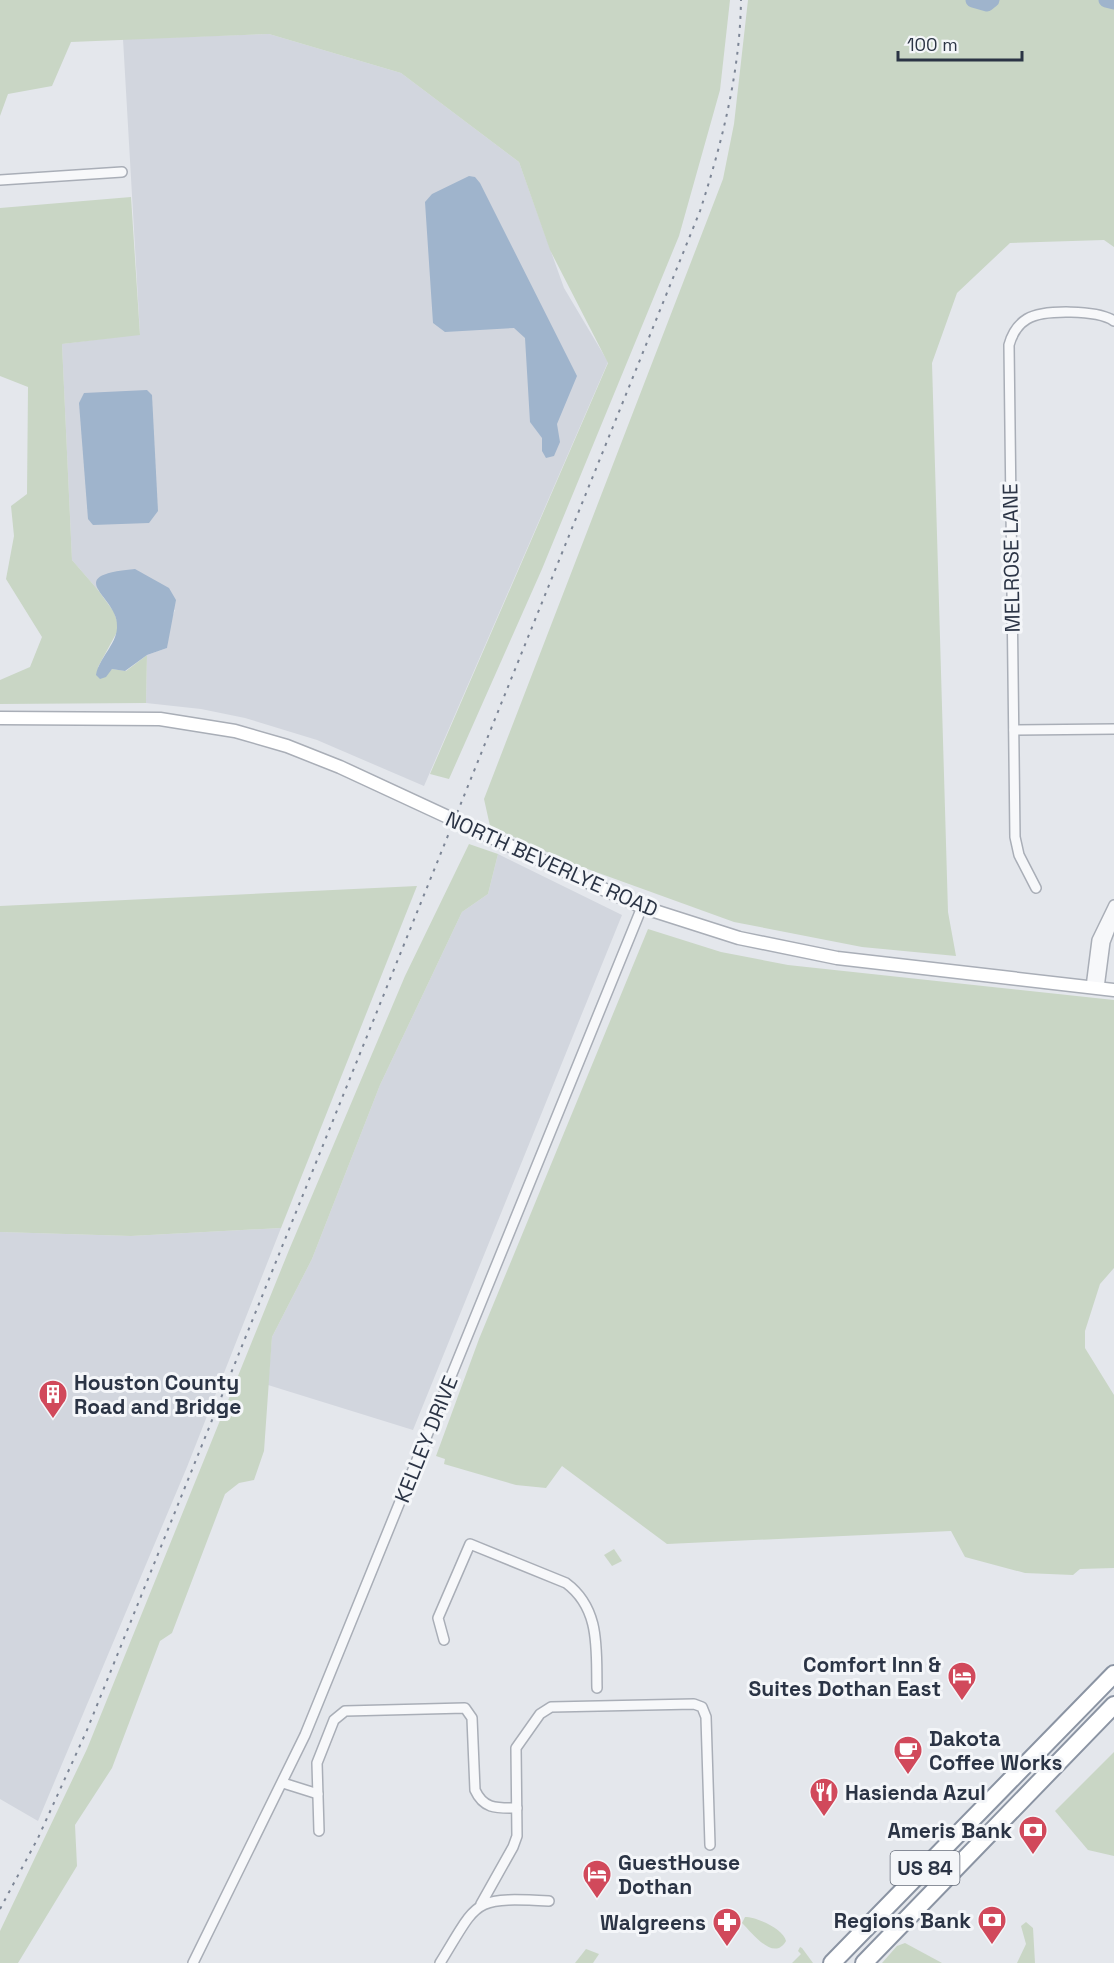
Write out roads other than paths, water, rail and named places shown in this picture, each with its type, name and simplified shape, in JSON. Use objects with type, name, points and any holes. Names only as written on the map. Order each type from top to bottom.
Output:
[{"type":"highway","name":"US 84","points":[[832,1963],[1114,1674]]},
{"type":"highway","name":"US 84","points":[[864,1963],[1114,1705]]},
{"type":"street","points":[[0,180],[122,172]]},
{"type":"street","name":"MELROSE LANE","points":[[1036,888],[1022,861],[1016,843],[1009,345],[1021,324],[1037,315],[1092,313],[1114,321]]},
{"type":"street","name":"NORTH BEVERLYE ROAD","points":[[0,718],[160,719],[211,726],[263,738],[340,767],[642,907],[739,938],[809,953],[952,973],[1114,990]]},
{"type":"street","points":[[1014,730],[1114,729]]},
{"type":"street","points":[[1095,988],[1097,940],[1114,905]]},
{"type":"street","name":"KELLEY DRIVE","points":[[193,1963],[283,1783],[324,1691],[642,907]]},
{"type":"street","points":[[1095,988],[1105,942],[1114,919]]},
{"type":"street","points":[[444,1640],[438,1618],[470,1544],[566,1583],[578,1592],[591,1615],[595,1631],[597,1688]]},
{"type":"street","points":[[440,1963],[471,1913],[481,1904],[513,1847],[517,1836],[516,1748],[545,1710],[557,1706],[694,1704],[702,1707],[706,1717],[710,1845]]},
{"type":"street","points":[[319,1831],[317,1763],[334,1720],[340,1713],[465,1708],[472,1718],[475,1790],[478,1797],[482,1803],[493,1808],[517,1808]]},
{"type":"street","points":[[283,1783],[318,1794]]},
{"type":"street","points":[[481,1904],[494,1899],[549,1901]]},
{"type":"water","points":[[469,176],[475,177],[480,183],[577,376],[557,424],[560,442],[554,456],[546,458],[542,451],[542,438],[530,422],[525,338],[514,328],[445,332],[433,323],[425,202],[432,194]]},
{"type":"water","points":[[147,390],[152,395],[158,511],[149,523],[93,525],[88,519],[79,403],[84,393]]},
{"type":"water","points":[[135,569],[169,588],[176,600],[167,648],[147,655],[125,671],[112,669],[106,677],[100,679],[96,675],[100,663],[114,640],[117,628],[116,617],[98,590],[96,583],[100,577],[112,572]]},
{"type":"waterway","points":[[973,0],[987,4],[992,0]]},
{"type":"waterway","points":[[1106,0],[1114,2]]},
{"type":"railway","points":[[0,1909],[38,1838],[87,1730],[700,211],[716,159],[728,107],[737,54],[741,0]]},
{"type":"place","name":"Houston County Road and Bridge","points":[[53,1420]]},
{"type":"place","name":"Comfort Inn & Suites Dothan East","points":[[962,1702]]},
{"type":"place","name":"Dakota Coffee Works","points":[[908,1776]]},
{"type":"place","name":"Hasienda Azul","points":[[824,1818]]},
{"type":"place","name":"Ameris Bank","points":[[1033,1856]]},
{"type":"place","name":"GuestHouse Dothan","points":[[597,1900]]},
{"type":"place","name":"Regions Bank","points":[[992,1946]]},
{"type":"place","name":"Walgreens","points":[[727,1948]]}]
